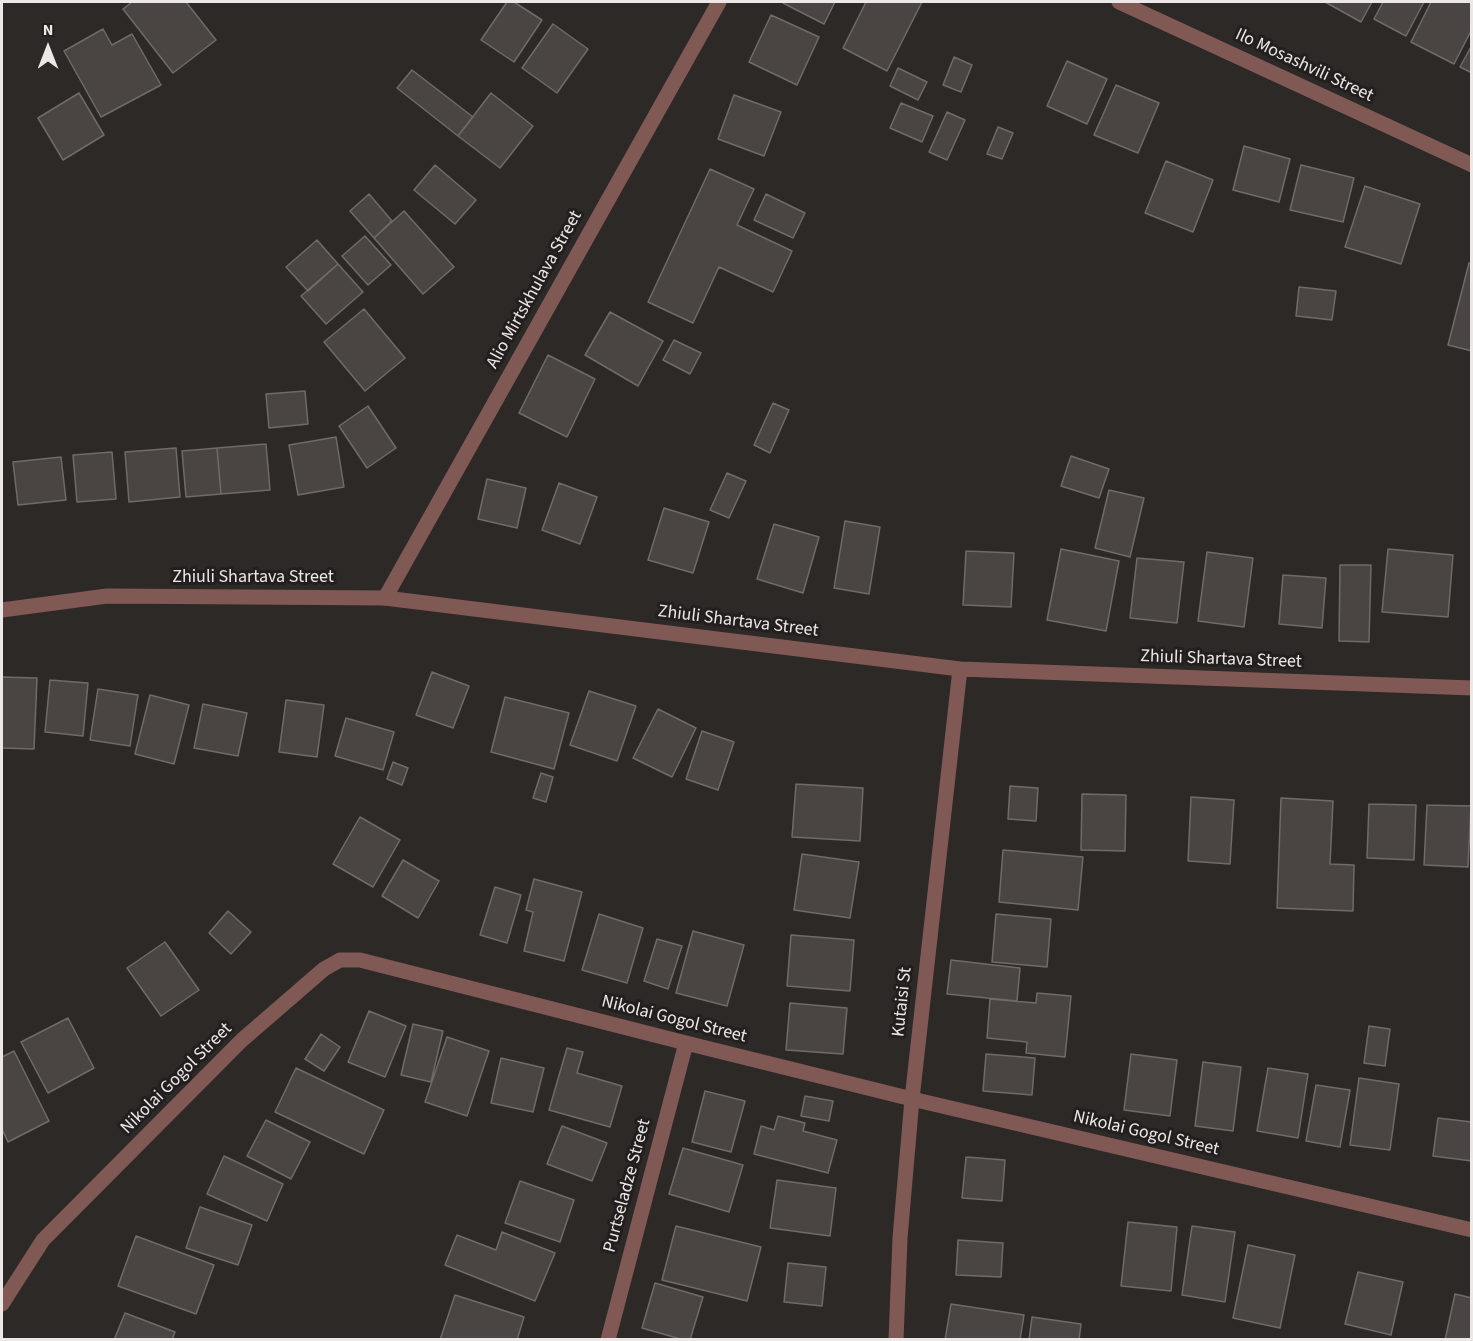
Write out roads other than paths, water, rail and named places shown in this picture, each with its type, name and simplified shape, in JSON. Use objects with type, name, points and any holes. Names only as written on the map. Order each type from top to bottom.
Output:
[{"type":"street","name":"Alio Mirtskhulava Street","points":[[385,598],[719,2]]},
{"type":"street","name":"Ilo Mosashvili Street","points":[[1119,2],[1472,165]]},
{"type":"street","name":"Zhiuli Shartava Street","points":[[2,610],[107,596],[385,598],[960,669],[1472,688]]},
{"type":"street","name":"Kutaisi St","points":[[896,1340],[900,1238],[912,1099],[960,669]]},
{"type":"street","name":"Nikolai Gogol Street","points":[[2,1304],[43,1240],[243,1040],[324,969],[340,960],[360,960],[912,1099],[1472,1230]]},
{"type":"street","name":"Purtseladze Street","points":[[608,1340],[686,1043]]}]
